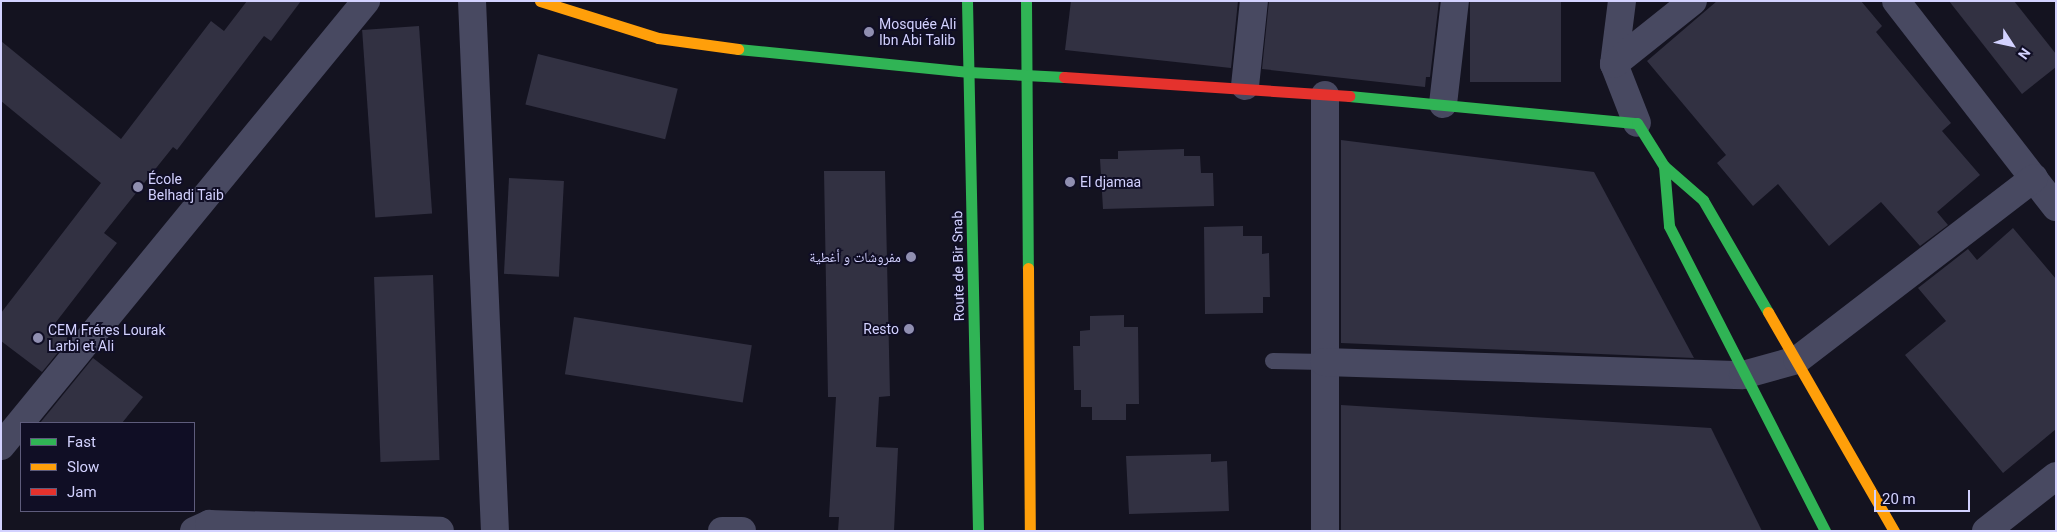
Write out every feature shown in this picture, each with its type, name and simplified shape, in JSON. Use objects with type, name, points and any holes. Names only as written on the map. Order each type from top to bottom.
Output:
[{"type":"street","points":[[21,422],[366,1]]},
{"type":"street","points":[[472,1],[495,531]]},
{"type":"street","points":[[540,1],[658,38],[795,56],[969,72],[1245,86],[1637,123]]},
{"type":"street","name":"Route de Bir Snab","points":[[967,1],[978,531]]},
{"type":"street","points":[[1026,1],[1030,531]]},
{"type":"street","points":[[1245,86],[1254,1]]},
{"type":"street","points":[[1443,104],[1455,1]]},
{"type":"street","points":[[1622,1],[1614,64],[1637,123],[1664,166],[1703,200],[1894,531]]},
{"type":"street","points":[[1614,64],[1693,1]]},
{"type":"street","points":[[1896,1],[2056,207]]},
{"type":"street","points":[[1325,95],[1325,531]]},
{"type":"street","points":[[1664,166],[1670,226],[1743,376],[1825,531]]},
{"type":"street","points":[[1324,362],[1743,376],[1797,360],[2034,178]]},
{"type":"street","points":[[1,446],[20,423]]},
{"type":"street","points":[[1986,531],[2056,476]]},
{"type":"street","points":[[194,531],[210,524],[440,531]]},
{"type":"street","points":[[722,531],[742,531]]},
{"type":"lane","points":[[1273,361],[1324,362]]},
{"type":"building","points":[[247,1],[301,1],[271,41],[264,36],[177,150],[173,147],[104,233],[117,243],[53,326],[69,339],[42,372],[1,341],[1,313],[101,183],[1,101],[1,41],[121,139],[211,21],[224,31]]},
{"type":"building","points":[[1071,1],[1238,1],[1231,68],[1065,50]]},
{"type":"building","points":[[1269,1],[1439,1],[1430,77],[1426,77],[1425,87],[1262,69]]},
{"type":"building","points":[[1470,1],[1561,1],[1561,82],[1470,82]]},
{"type":"building","points":[[1717,1],[1861,1],[1882,26],[1876,32],[1951,123],[1942,131],[1980,175],[1937,212],[1948,225],[1920,246],[1881,202],[1829,246],[1778,184],[1753,206],[1717,163],[1726,155],[1647,61]]},
{"type":"building","points":[[1949,1],[2014,1],[2056,54],[2056,67],[2022,94]]},
{"type":"building","points":[[419,26],[432,214],[375,218],[362,30]]},
{"type":"building","points":[[538,54],[678,89],[665,139],[525,104]]},
{"type":"building","points":[[1341,140],[1594,172],[1694,358],[1341,343]]},
{"type":"building","points":[[1184,149],[1184,156],[1200,156],[1201,173],[1213,173],[1214,206],[1103,209],[1100,159],[1118,159],[1118,151]]},
{"type":"building","points":[[824,171],[885,171],[890,396],[879,397],[876,447],[898,448],[894,531],[838,531],[839,517],[829,517],[836,397],[828,397]]},
{"type":"building","points":[[509,178],[564,181],[559,277],[504,274]]},
{"type":"building","points":[[1243,226],[1243,236],[1262,236],[1262,254],[1269,253],[1270,297],[1263,297],[1263,313],[1205,314],[1204,227]]},
{"type":"building","points":[[2013,228],[2056,279],[2056,429],[2003,473],[1905,355],[1946,321],[1918,288],[1968,249],[1977,260]]},
{"type":"building","points":[[433,275],[439,460],[380,462],[374,277]]},
{"type":"building","points":[[1124,315],[1124,327],[1138,327],[1139,404],[1126,404],[1126,420],[1092,420],[1092,407],[1081,407],[1081,390],[1074,390],[1073,346],[1080,346],[1080,331],[1090,330],[1090,316]]},
{"type":"building","points":[[574,317],[752,345],[743,402],[565,374]]},
{"type":"building","points":[[93,358],[143,397],[123,422],[41,422]]},
{"type":"building","points":[[1341,405],[1711,428],[1762,531],[1341,531]]},
{"type":"building","points":[[1211,454],[1211,462],[1227,461],[1229,511],[1129,514],[1126,456]]},
{"type":"traffic: fast","points":[[967,1],[978,531]]},
{"type":"traffic: fast","points":[[1026,1],[1028,268]]},
{"type":"traffic: fast","points":[[738,49],[969,72],[1064,77]]},
{"type":"traffic: fast","points":[[1349,96],[1637,123],[1664,166],[1703,200],[1768,312]]},
{"type":"traffic: fast","points":[[1664,166],[1669,226],[1825,531]]},
{"type":"traffic: slow","points":[[540,1],[658,38],[738,49]]},
{"type":"traffic: slow","points":[[1028,268],[1030,531]]},
{"type":"traffic: slow","points":[[1768,312],[1894,531]]},
{"type":"traffic: jam","points":[[1064,77],[1349,96]]},
{"type":"place","name":"Mosquée Ali Ibn Abi Talib","points":[[869,32]]},
{"type":"place","name":"El djamaa","points":[[1070,182]]},
{"type":"place","name":"École Belhadj Taib","points":[[138,187]]},
{"type":"place","name":"مفروشات و أغطية","points":[[911,257]]},
{"type":"place","name":"Resto","points":[[909,329]]},
{"type":"place","name":"CEM Fréres Lourak Larbi et Ali","points":[[38,338]]}]
